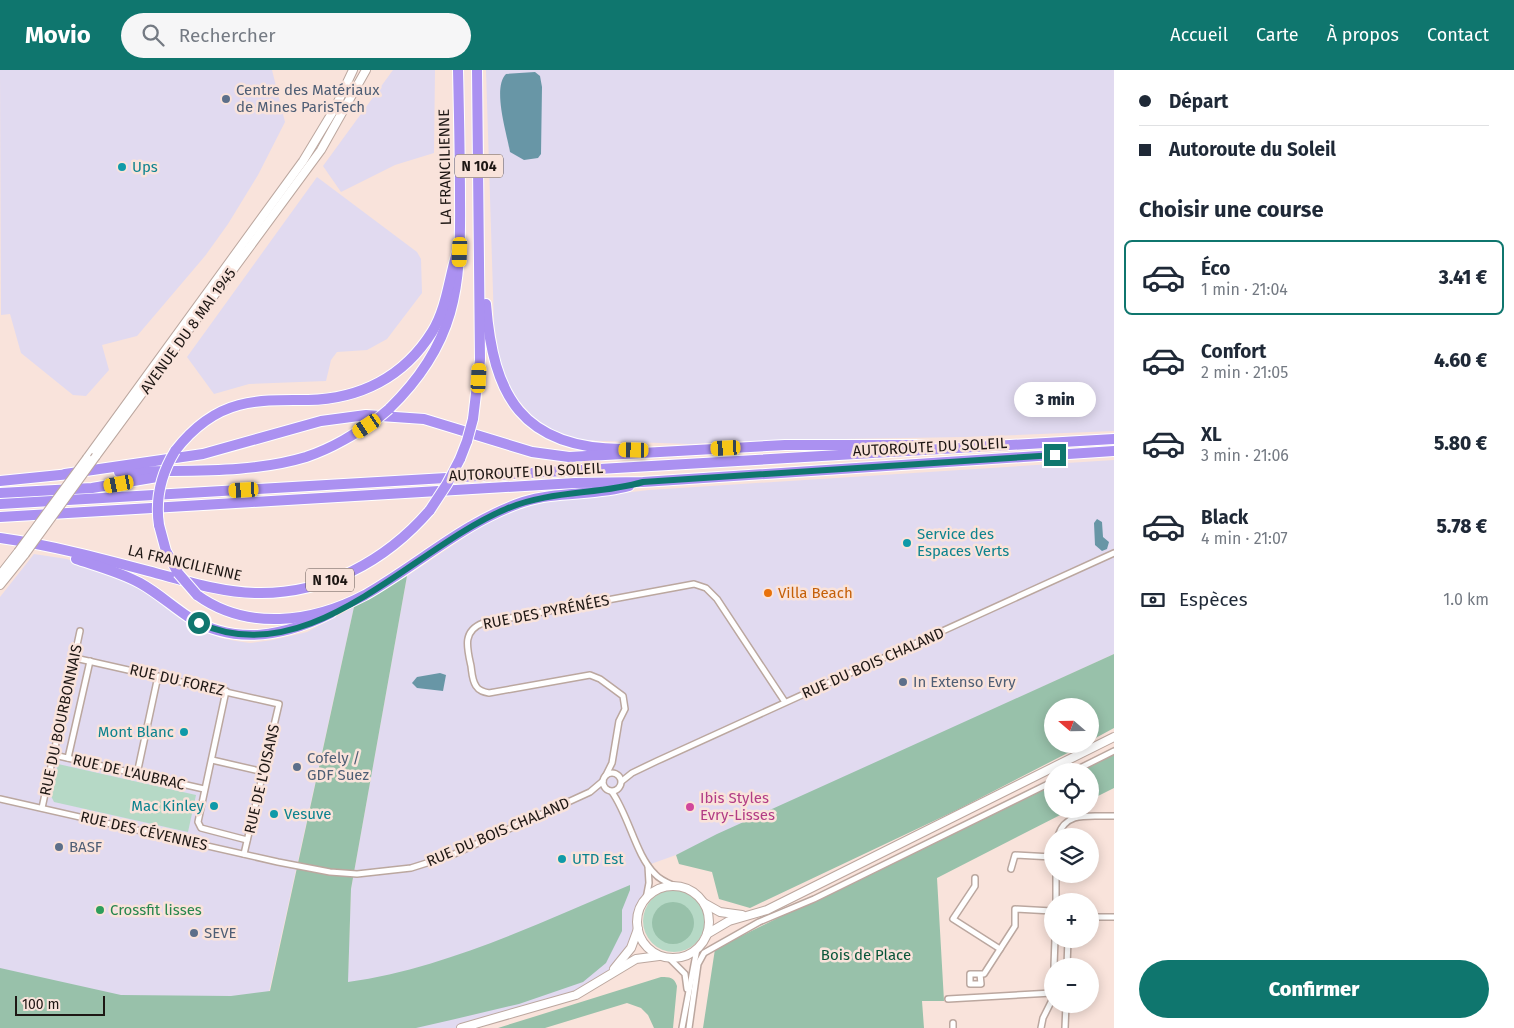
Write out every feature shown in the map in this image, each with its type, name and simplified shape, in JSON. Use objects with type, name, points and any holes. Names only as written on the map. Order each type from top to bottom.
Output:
[{"type":"highway","name":"LA FRANCILIENNE","points":[[0,481],[65,474],[198,470],[266,465],[306,457],[338,444],[389,409],[423,371],[445,330],[457,287],[461,241],[458,70]]},
{"type":"highway","name":"LA FRANCILIENNE","points":[[0,539],[41,544],[209,587],[239,592],[270,592],[318,584],[362,566],[392,547],[430,510],[448,484],[467,441],[473,419],[480,369],[478,70]]},
{"type":"highway","points":[[355,600],[302,616],[268,620],[247,618],[230,613],[197,595],[178,573],[166,551],[159,525],[160,486],[168,464],[176,451],[197,427],[227,409],[261,401],[320,400],[348,395],[374,386],[398,371],[422,347],[437,324],[447,296],[454,259],[461,241]]},
{"type":"highway","points":[[480,261],[485,269],[489,337],[497,375],[510,399],[529,420],[553,436],[583,446],[615,449],[686,450]]},
{"type":"highway","points":[[65,474],[203,454],[321,421],[366,414],[424,419],[525,450],[558,456],[593,457],[686,450],[853,444],[962,447]]},
{"type":"highway","name":"AUTOROUTE DU SOLEIL","points":[[0,504],[1114,438]]},
{"type":"highway","name":"AUTOROUTE DU SOLEIL","points":[[0,517],[575,483],[643,482],[1114,451]]},
{"type":"highway","points":[[0,493],[92,488],[198,470]]},
{"type":"highway","points":[[0,539],[68,556],[122,575],[147,588],[199,623],[234,635],[265,636],[296,628],[355,600],[392,579],[472,525],[505,509],[540,497],[617,489],[643,482]]},
{"type":"main road","name":"AVENUE DU 8 MAI 1945","points":[[0,586],[87,458],[303,161],[336,108],[353,70]]},
{"type":"main road","name":"AVENUE DU 8 MAI 1945","points":[[0,575],[22,553],[96,456],[321,150],[366,70]]},
{"type":"main road","points":[[461,1028],[576,995],[604,980],[636,959],[683,956],[697,949],[707,934],[729,921],[766,910],[1114,737]]},
{"type":"main road","points":[[604,980],[628,953],[638,929],[639,911],[646,898],[658,889],[675,886],[690,890],[704,903],[720,912],[749,916]]},
{"type":"main road","points":[[704,903],[709,915],[707,934]]},
{"type":"main road","points":[[638,929],[647,946],[665,957]]},
{"type":"street","name":"RUE DU BOIS CHALAND","points":[[606,775],[632,773],[1114,553]]},
{"type":"street","name":"RUE DES PYRÉNÉES","points":[[603,781],[612,763],[617,729],[625,709],[623,696],[590,675],[490,693],[482,691],[476,687],[466,644],[471,630],[483,623],[694,584],[712,592],[786,702]]},
{"type":"street","name":"RUE DU BOURBONNAIS","points":[[42,808],[80,631]]},
{"type":"street","name":"RUE DU FOREZ","points":[[75,658],[279,704]]},
{"type":"street","name":"RUE DU BOURBONNAIS","points":[[68,758],[90,661]]},
{"type":"street","points":[[137,774],[158,676]]},
{"type":"street","points":[[204,789],[226,691]]},
{"type":"street","name":"RUE DE L'OISANS","points":[[244,854],[279,704]]},
{"type":"street","points":[[1090,763],[1114,751]]},
{"type":"street","name":"RUE DE L'AUBRAC","points":[[54,755],[204,789]]},
{"type":"street","points":[[212,760],[264,772]]},
{"type":"street","name":"RUE DES PYRÉNÉES","points":[[612,763],[621,785]]},
{"type":"street","name":"RUE DU BOIS CHALAND","points":[[609,791],[621,785],[632,773]]},
{"type":"street","points":[[590,792],[603,781],[620,804],[648,866],[659,878],[675,886]]},
{"type":"street","points":[[620,804],[621,785]]},
{"type":"street","points":[[689,1028],[698,964],[704,953],[759,922],[822,895],[1044,786]]},
{"type":"street","name":"RUE DES CÉVENNES","points":[[204,789],[198,825],[207,830],[248,840]]},
{"type":"street","points":[[590,792],[609,791]]},
{"type":"street","name":"RUE DU BOIS CHALAND","points":[[287,864],[330,872],[357,874],[412,868],[452,855],[590,792]]},
{"type":"street","name":"RUE DES CÉVENNES","points":[[0,799],[287,864]]},
{"type":"street","points":[[1062,828],[1066,821],[1074,817],[1114,816]]},
{"type":"street","points":[[1011,869],[1015,855],[1044,857]]},
{"type":"street","points":[[646,898],[649,883],[648,866]]},
{"type":"street","points":[[975,878],[975,886],[953,919],[1000,949]]},
{"type":"street","points":[[980,974],[984,974],[1015,926],[1015,909],[1044,911]]},
{"type":"street","points":[[1099,917],[1114,917]]},
{"type":"street","points":[[682,1028],[697,949]]},
{"type":"street","points":[[665,957],[685,974],[688,984],[687,1000]]},
{"type":"street","points":[[948,999],[1044,993]]},
{"type":"street","points":[[1042,1028],[1046,1013]]},
{"type":"street","points":[[1066,1013],[1066,1028]]},
{"type":"shaded area","name":"Ups","points":[[0,70],[272,70],[285,122],[258,175],[228,224],[205,256],[137,336],[102,345],[109,370],[86,396],[73,395],[21,353],[10,314],[1,315]]},
{"type":"shaded area","points":[[393,70],[435,70],[434,153],[395,165],[341,192],[323,166]]},
{"type":"shaded area","points":[[486,70],[1114,70],[1114,431],[689,444],[576,440],[553,431],[533,417],[519,401],[508,384],[500,361],[494,324]]},
{"type":"shaded area","points":[[317,177],[417,252],[421,259],[422,293],[387,339],[367,350],[337,352],[331,360],[326,381],[249,384],[214,394],[187,357]]},
{"type":"shaded area","points":[[1114,460],[1114,654],[676,855],[648,865],[646,898],[638,912],[638,929],[634,942],[604,979],[576,994],[458,1028],[346,1028],[351,889],[407,576],[483,525],[516,510],[538,503],[649,490]]},
{"type":"shaded area","points":[[34,554],[67,559],[141,588],[187,622],[221,638],[236,641],[250,643],[307,632],[354,607],[261,1028],[0,1028],[0,597]]},
{"type":"green space","points":[[407,576],[351,889],[348,982],[421,966],[456,955],[527,929],[630,885],[630,890],[622,910],[622,931],[606,963],[583,982],[519,1004],[416,1028],[0,1028],[0,968],[121,995],[231,996],[270,991],[354,607]]},
{"type":"green space","points":[[1114,654],[1114,728],[1099,736],[1099,698],[1044,698],[1044,753],[1068,753],[1048,763],[1044,763],[1044,765],[957,810],[750,908],[719,899],[712,872],[679,864],[676,855],[717,834]]},
{"type":"green space","points":[[1114,753],[1114,788],[1099,796],[1099,763],[1093,763]]},
{"type":"green space","points":[[58,764],[196,795],[188,832],[54,802],[51,796]]},
{"type":"green space","name":"Bois de Place","points":[[1044,787],[1044,818],[1054,818],[937,878],[944,1001],[922,1001],[924,1028],[703,1028],[715,949]]},
{"type":"green space","points":[[668,890],[680,890],[696,899],[703,909],[705,921],[703,933],[696,943],[680,952],[668,952],[657,947],[648,938],[643,927],[643,915],[648,904],[657,895]]},
{"type":"green space","points":[[677,902],[685,905],[691,911],[694,923],[691,935],[685,941],[669,944],[661,941],[655,935],[652,919],[655,911],[661,905]]},
{"type":"green space","points":[[661,977],[671,978],[677,986],[673,1028],[654,1028],[648,1015],[641,1008],[627,1003],[545,1028],[498,1028]]},
{"type":"water","points":[[535,72],[540,76],[542,87],[541,154],[538,158],[524,160],[510,152],[500,100],[500,90],[506,74]]},
{"type":"water","points":[[1097,519],[1102,522],[1103,537],[1109,542],[1107,549],[1102,551],[1095,545],[1094,523]]},
{"type":"water","points":[[440,673],[446,675],[443,691],[417,688],[412,683],[417,677]]},
{"type":"place","name":"Centre des Matériaux de Mines ParisTech","points":[[226,99]]},
{"type":"place","name":"Ups","points":[[122,167]]},
{"type":"place","name":"Service des Espaces Verts","points":[[907,543]]},
{"type":"place","name":"Villa Beach","points":[[768,593]]},
{"type":"place","name":"In Extenso Evry","points":[[903,682]]},
{"type":"place","name":"Mont Blanc","points":[[184,732]]},
{"type":"place","name":"Cofely / GDF Suez","points":[[297,767]]},
{"type":"place","name":"Mac Kinley","points":[[214,806]]},
{"type":"place","name":"Ibis Styles Evry-Lisses","points":[[690,807]]},
{"type":"place","name":"Vesuve","points":[[274,814]]},
{"type":"place","name":"BASF","points":[[59,847]]},
{"type":"place","name":"UTD Est","points":[[562,859]]},
{"type":"place","name":"Crossfit lisses","points":[[100,910]]},
{"type":"place","name":"SEVE","points":[[194,933]]},
{"type":"route","points":[[199,623],[218,631],[243,636],[265,636],[306,625],[392,579],[456,535],[487,517],[540,497],[617,489],[643,482],[1055,455]]}]
